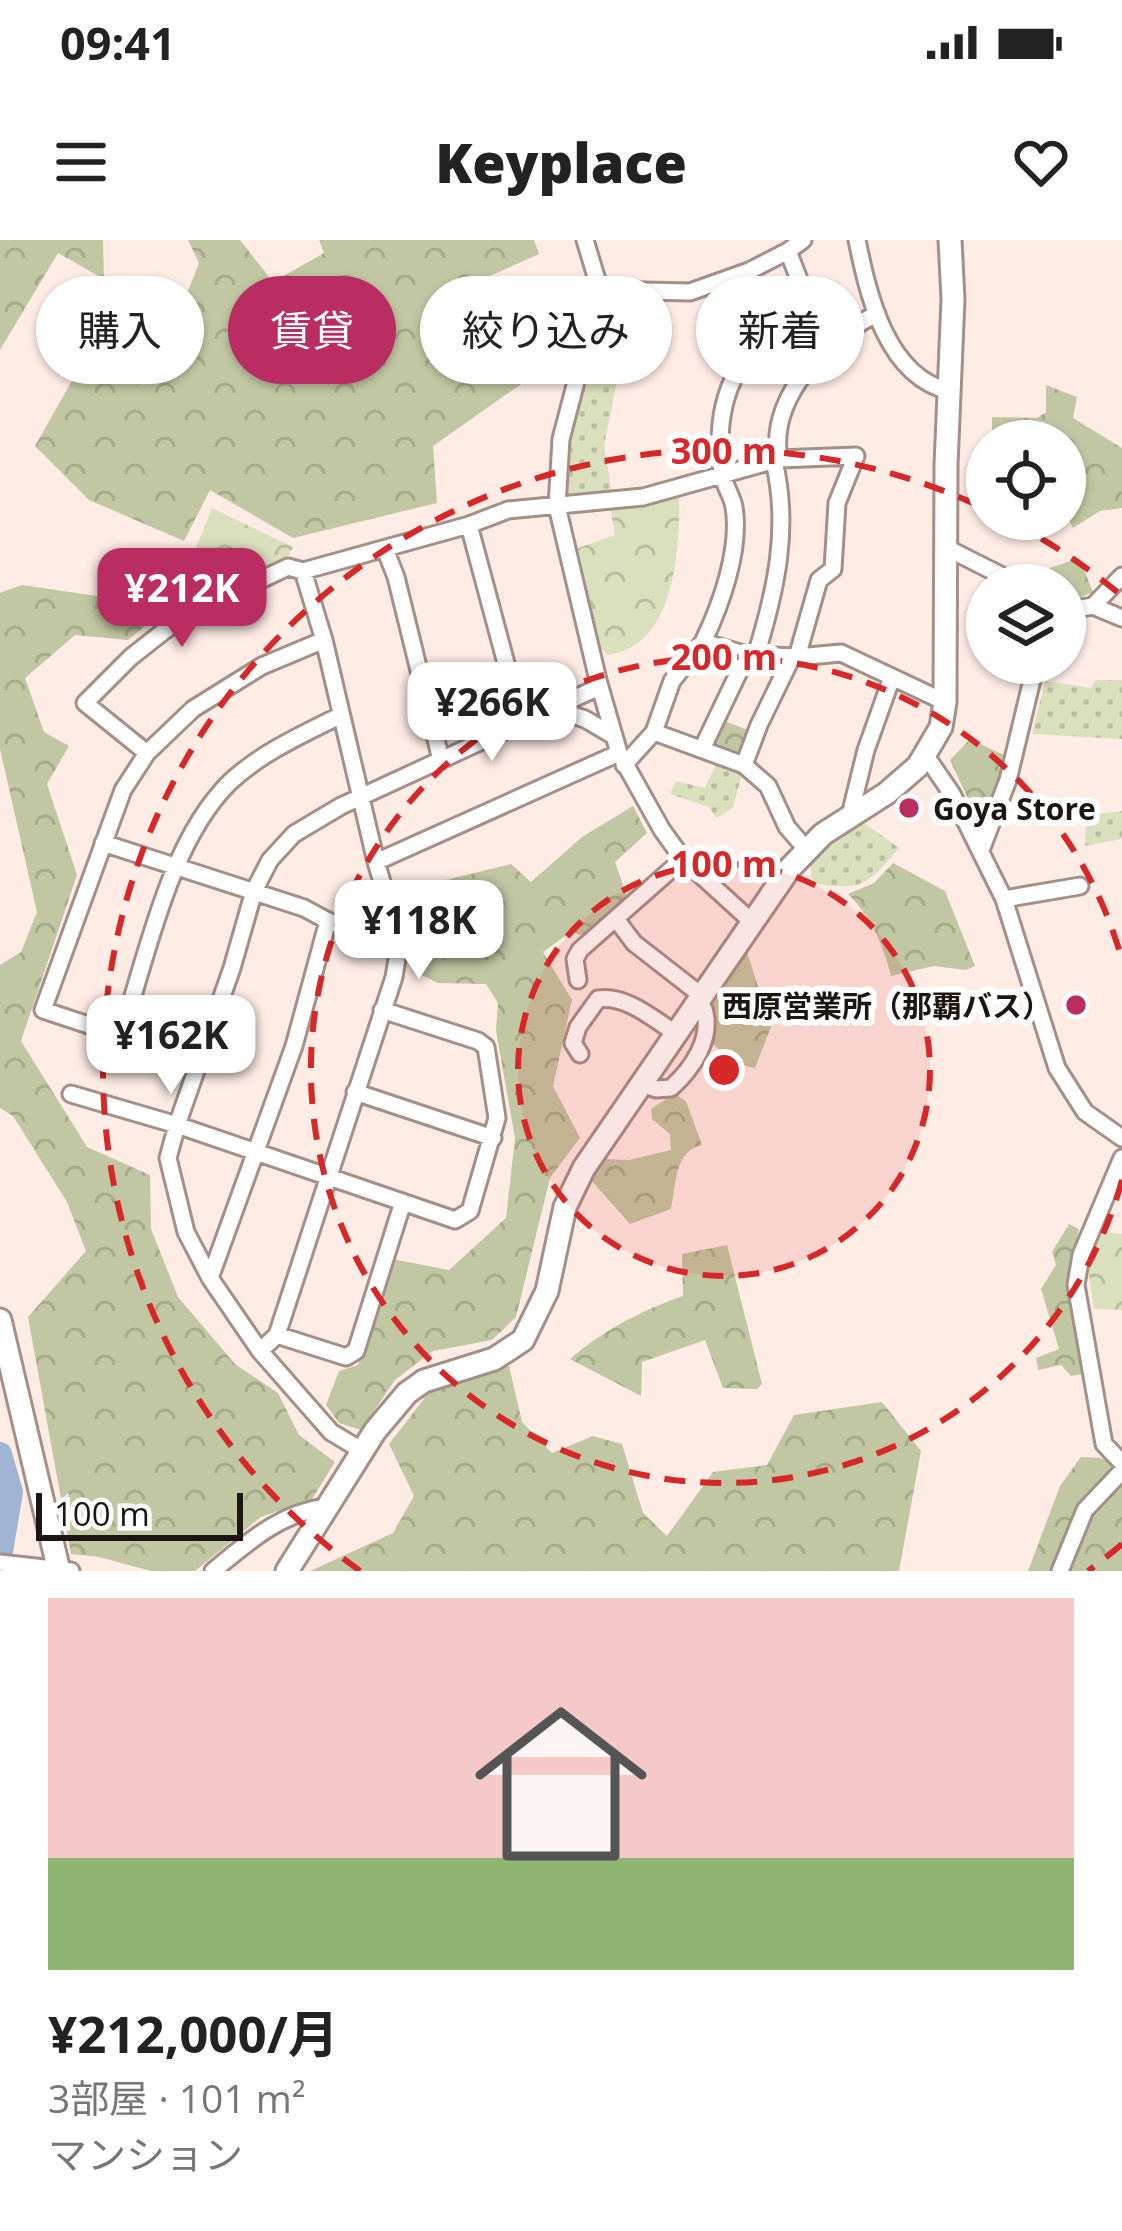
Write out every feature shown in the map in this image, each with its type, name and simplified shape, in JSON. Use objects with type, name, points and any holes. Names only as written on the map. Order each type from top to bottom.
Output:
[{"type":"main road","points":[[287,1571],[375,1431],[415,1386],[494,1358],[523,1340],[547,1291],[572,1189],[751,921],[806,849],[897,785],[926,756],[941,727],[950,240]]},
{"type":"main road","points":[[0,1320],[62,1570]]},
{"type":"street","points":[[585,240],[595,276]]},
{"type":"street","points":[[672,292],[690,292],[749,271],[803,240]]},
{"type":"street","points":[[857,240],[877,314],[913,372],[949,391]]},
{"type":"street","points":[[376,862],[622,759],[654,732],[673,681],[703,642],[723,598],[735,507],[722,478],[722,430],[735,372],[765,330],[807,300],[788,250]]},
{"type":"street","points":[[702,749],[752,655],[777,578],[783,532],[776,460],[779,419],[810,366],[844,334],[877,314]]},
{"type":"street","points":[[575,384],[561,439],[557,506],[612,735],[682,859],[751,921]]},
{"type":"street","points":[[147,753],[85,703],[131,657],[182,617],[288,567],[303,571],[508,510],[643,497],[776,460],[856,456],[837,503],[833,569],[819,580],[794,657],[759,724],[745,765]]},
{"type":"street","points":[[469,525],[522,722]]},
{"type":"street","points":[[945,547],[979,564]]},
{"type":"street","points":[[385,549],[441,760]]},
{"type":"street","points":[[260,1351],[277,1335],[399,959],[400,941],[303,571]]},
{"type":"street","points":[[1093,606],[1122,576]]},
{"type":"street","points":[[1086,607],[1122,618]]},
{"type":"street","points":[[197,1061],[44,1010],[123,790],[147,753],[193,710],[262,666],[323,640]]},
{"type":"street","points":[[703,642],[752,655],[841,653],[945,702]]},
{"type":"street","points":[[854,814],[866,750],[891,680]]},
{"type":"street","points":[[982,850],[1008,780],[1031,684]]},
{"type":"street","points":[[364,1452],[331,1432],[260,1351],[210,1278],[185,1232],[168,1158],[177,1125],[254,891],[270,860],[294,834],[341,806],[599,687]]},
{"type":"street","points":[[554,709],[585,718],[612,735]]},
{"type":"street","points":[[122,1036],[176,866],[200,820],[230,783],[269,751],[341,716]]},
{"type":"street","points":[[654,732],[745,765],[768,786],[787,827],[806,849]]},
{"type":"street","points":[[926,756],[982,850],[1004,899],[1057,1068],[1085,1112],[1122,1138]]},
{"type":"street","points":[[103,843],[400,941]]},
{"type":"street","points":[[578,980],[576,955],[682,859]]},
{"type":"street","points":[[1004,899],[1080,886]]},
{"type":"street","points":[[616,919],[634,943],[700,1000],[704,1009],[706,1026],[693,1064],[671,1088],[642,1084]]},
{"type":"street","points":[[210,1278],[294,1046],[328,921]]},
{"type":"street","points":[[580,1054],[574,1043],[578,1028],[598,999],[626,1003],[677,1034]]},
{"type":"street","points":[[71,1094],[455,1220],[470,1211],[497,1118],[486,1047],[382,1010]]},
{"type":"street","points":[[356,1092],[493,1138]]},
{"type":"street","points":[[1060,1571],[1085,1510],[1122,1467],[1104,1444],[1076,1285],[1081,1256],[1122,1158]]},
{"type":"street","points":[[277,1335],[346,1357],[356,1351],[404,1202]]},
{"type":"street","points":[[212,1571],[281,1520],[304,1510],[327,1508]]},
{"type":"street","points":[[6,1563],[62,1570]]},
{"type":"green space","points":[[0,240],[103,240],[104,276],[58,253],[44,276],[36,276],[36,290],[0,350]]},
{"type":"green space","points":[[188,240],[240,240],[268,276],[228,276],[228,384],[396,384],[396,276],[284,276],[324,253],[319,240],[534,240],[539,254],[490,276],[420,276],[420,384],[521,384],[433,446],[437,503],[293,538],[210,490],[184,541],[89,500],[35,446],[70,384],[204,384],[204,276],[194,276],[199,263]]},
{"type":"green space","points":[[580,384],[617,384],[604,445],[612,493],[567,495],[566,441]]},
{"type":"green space","points":[[1046,385],[1077,397],[1076,420],[992,420],[1037,418],[1046,412]]},
{"type":"green space","points":[[1086,426],[1122,448],[1122,508],[1100,511],[1086,520]]},
{"type":"green space","points":[[679,494],[675,566],[660,615],[648,634],[630,648],[607,655],[601,648],[578,548],[615,535],[610,508]]},
{"type":"green space","points":[[212,508],[293,547],[286,561],[188,607],[176,598]]},
{"type":"green space","points":[[165,548],[187,555],[167,608],[128,640],[75,635],[25,678],[44,732],[69,746],[47,784],[77,875],[21,1041],[87,1147],[150,1175],[151,1229],[178,1297],[235,1364],[278,1393],[299,1435],[335,1462],[312,1499],[261,1517],[195,1571],[151,1571],[71,1554],[28,1317],[86,1251],[67,1202],[13,1116],[0,1108],[0,965],[21,952],[37,912],[0,749],[0,593],[22,585],[124,600]]},
{"type":"green space","points":[[1095,680],[1122,680],[1122,739],[1032,734],[1044,684],[1091,688]]},
{"type":"green space","points":[[722,720],[753,732],[743,757],[710,742]]},
{"type":"green space","points":[[970,739],[1008,757],[987,819],[977,818],[950,760]]},
{"type":"green space","points":[[718,760],[742,773],[733,808],[716,818],[709,807],[670,794],[676,781],[705,788]]},
{"type":"green space","points":[[633,806],[647,833],[615,862],[627,897],[583,937],[572,931],[543,952],[572,1000],[553,1086],[580,1138],[550,1178],[516,1317],[492,1340],[433,1351],[395,1380],[361,1430],[339,1423],[326,1405],[339,1371],[358,1365],[392,1259],[449,1270],[506,1218],[515,1138],[496,1031],[498,1003],[486,984],[438,983],[413,971],[409,932],[424,910],[422,890],[511,864],[531,882],[582,837]]},
{"type":"green space","points":[[1122,811],[1122,839],[1085,846],[1086,815]]},
{"type":"green space","points":[[860,820],[899,848],[862,883],[812,883],[810,859]]},
{"type":"green space","points":[[893,863],[945,891],[975,966],[966,970],[934,966],[891,976],[875,932],[848,894],[874,883]]},
{"type":"green space","points":[[740,952],[747,952],[771,1027],[755,1068],[740,1065],[711,1043],[710,1000]]},
{"type":"green space","points":[[674,1094],[686,1101],[702,1145],[681,1162],[671,1209],[630,1224],[591,1180],[605,1159],[629,1160],[671,1150],[670,1134],[652,1119],[651,1109]]},
{"type":"green space","points":[[1069,1224],[1079,1229],[1068,1273],[1084,1374],[1071,1376],[1061,1365],[1038,1370],[1036,1358],[1059,1349],[1041,1289],[1056,1265],[1052,1252]]},
{"type":"green space","points":[[1097,1231],[1122,1234],[1122,1310],[1094,1309],[1087,1263]]},
{"type":"green space","points":[[727,1245],[762,1384],[757,1389],[723,1388],[705,1340],[642,1362],[641,1396],[570,1359],[623,1322],[683,1296],[682,1254]]},
{"type":"green space","points":[[509,1366],[522,1422],[552,1453],[593,1436],[622,1444],[643,1513],[667,1536],[713,1472],[767,1465],[794,1415],[882,1402],[921,1451],[899,1571],[310,1571],[393,1533],[414,1496],[389,1444],[430,1391]]},
{"type":"green space","points":[[1081,1457],[1122,1467],[1122,1571],[1028,1571],[1060,1486]]},
{"type":"waterway","points":[[0,1454],[11,1492],[0,1557]]},
{"type":"place","name":"Goya Store","points":[[909,808]]},
{"type":"place","name":"西原営業所（那覇バス）","points":[[1076,1005]]}]
